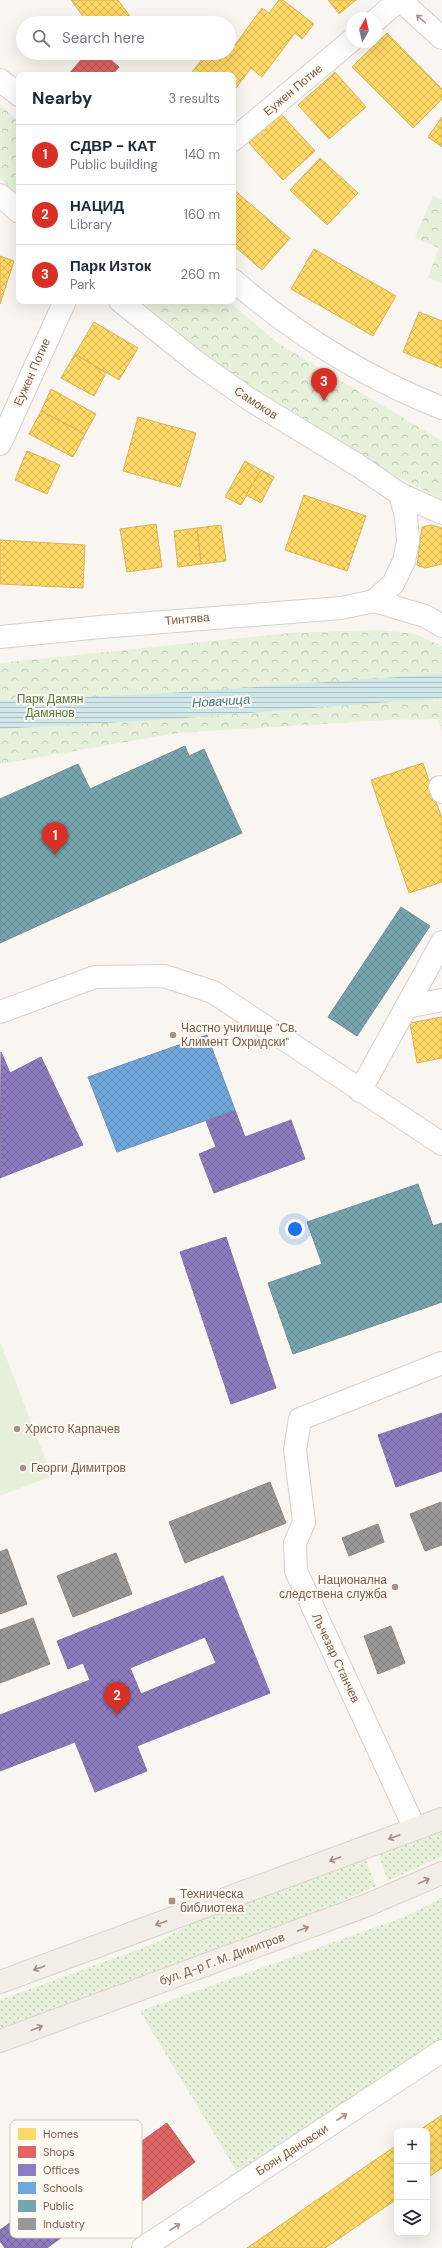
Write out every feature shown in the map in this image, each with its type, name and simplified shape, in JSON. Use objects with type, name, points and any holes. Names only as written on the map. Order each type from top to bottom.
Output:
[{"type":"main road","points":[[0,1982],[442,1819]]},
{"type":"main road","name":"бул. Д-р Г. М. Димитров","points":[[0,2041],[366,1906],[442,1873]]},
{"type":"street","points":[[382,15],[400,0],[442,38]]},
{"type":"street","name":"Еужен Потие","points":[[236,137],[346,45]]},
{"type":"street","points":[[0,80],[16,92]]},
{"type":"street","points":[[0,195],[16,209]]},
{"type":"street","points":[[236,283],[270,311],[304,335],[383,383],[442,408]]},
{"type":"street","name":"Еужен Потие","points":[[0,444],[64,304]]},
{"type":"street","name":"Самоков","points":[[124,304],[199,364],[240,392],[400,494],[442,513]]},
{"type":"street","points":[[374,601],[393,584],[404,561],[408,540],[406,516],[400,494]]},
{"type":"street","points":[[374,601],[425,616],[442,626]]},
{"type":"street","name":"Тинтява","points":[[0,637],[116,625],[341,608],[374,601]]},
{"type":"street","points":[[360,1091],[442,942]]},
{"type":"street","points":[[0,1012],[96,977],[164,976],[213,992],[442,1144]]},
{"type":"street","points":[[406,1007],[442,1000]]},
{"type":"street","name":"Лъчезар Станчев","points":[[415,1829],[296,1571],[295,1543],[304,1522],[295,1450],[300,1419],[442,1363]]},
{"type":"street","name":"Боян Дановски","points":[[143,2248],[442,2051]]},
{"type":"green space","points":[[0,105],[16,119],[16,192],[0,178]]},
{"type":"green space","points":[[433,196],[442,200],[442,283],[428,278],[439,248],[415,238]]},
{"type":"green space","points":[[145,304],[232,304],[279,344],[442,441],[442,499],[378,467],[210,360]]},
{"type":"green space","name":"Парк Дамян Дамянов","points":[[380,630],[415,634],[442,646],[442,732],[437,719],[386,720],[177,733],[0,764],[0,663],[290,633]]},
{"type":"green space","points":[[0,1342],[52,1476],[0,1496]]},
{"type":"green space","points":[[442,1826],[442,1856],[388,1881],[377,1850]]},
{"type":"green space","points":[[364,1855],[376,1886],[292,1923],[0,2028],[0,2000],[158,1942],[205,1916]]},
{"type":"green space","points":[[442,1898],[442,2051],[243,2182],[140,2011],[404,1917]]},
{"type":"water","name":"Новачица","points":[[442,674],[442,698],[172,719],[0,729],[0,701],[169,693]]},
{"type":"building: Homes","points":[[71,0],[118,0],[130,16],[83,16]]},
{"type":"building: Homes","points":[[279,0],[283,0],[314,24],[302,39],[295,33],[262,77],[251,68],[236,88],[236,72],[192,72],[201,60],[236,60],[236,43],[262,8],[269,13]]},
{"type":"building: Homes","points":[[328,0],[356,0],[339,14]]},
{"type":"building: Homes","points":[[387,33],[442,89],[442,99],[413,128],[352,67],[372,48],[382,48],[382,38]]},
{"type":"building: Homes","points":[[335,72],[366,107],[329,139],[298,105]]},
{"type":"building: Homes","points":[[281,114],[315,151],[283,180],[249,143]]},
{"type":"building: Homes","points":[[442,117],[442,147],[428,137]]},
{"type":"building: Homes","points":[[320,158],[358,193],[327,225],[290,190]]},
{"type":"building: Homes","points":[[236,192],[290,238],[262,270],[236,248]]},
{"type":"building: Homes","points":[[314,249],[396,296],[373,336],[291,289]]},
{"type":"building: Homes","points":[[0,256],[14,261],[0,304]]},
{"type":"building: Homes","points":[[419,312],[442,321],[442,368],[403,352]]},
{"type":"building: Homes","points":[[94,322],[138,348],[119,380],[75,354]]},
{"type":"building: Homes","points":[[75,354],[106,373],[94,396],[61,378]]},
{"type":"building: Homes","points":[[51,389],[96,414],[85,434],[41,411]]},
{"type":"building: Homes","points":[[41,411],[85,434],[73,457],[29,434]]},
{"type":"building: Homes","points":[[138,417],[196,433],[180,487],[123,471]]},
{"type":"building: Homes","points":[[27,451],[60,465],[47,494],[15,480]]},
{"type":"building: Homes","points":[[245,461],[261,470],[241,505],[225,497]]},
{"type":"building: Homes","points":[[261,470],[274,477],[261,503],[246,495]]},
{"type":"building: Homes","points":[[304,495],[366,516],[347,571],[285,550]]},
{"type":"building: Homes","points":[[156,524],[162,567],[127,572],[120,529]]},
{"type":"building: Homes","points":[[221,525],[226,561],[201,564],[197,528]]},
{"type":"building: Homes","points":[[431,525],[442,528],[442,564],[425,568],[417,565],[422,527]]},
{"type":"building: Homes","points":[[197,528],[201,564],[178,567],[174,531]]},
{"type":"building: Homes","points":[[0,540],[85,545],[83,588],[0,584]]},
{"type":"building: Homes","points":[[423,763],[442,819],[442,882],[409,893],[371,780]]},
{"type":"building: Homes","points":[[442,1017],[442,1058],[417,1063],[410,1023]]},
{"type":"building: Homes","points":[[442,2115],[442,2168],[430,2176],[430,2128],[422,2128]]},
{"type":"building: Homes","points":[[394,2147],[394,2201],[325,2248],[247,2248]]},
{"type":"building: Shops","points":[[81,60],[111,60],[119,67],[115,72],[71,72]]},
{"type":"building: Shops","points":[[167,2123],[195,2162],[142,2201],[142,2141]]},
{"type":"building: Offices","points":[[1,1052],[10,1073],[41,1057],[83,1145],[0,1178]]},
{"type":"building: Offices","points":[[235,1110],[245,1137],[291,1120],[305,1159],[214,1193],[199,1154],[216,1147],[206,1121]]},
{"type":"building: Offices","points":[[226,1237],[276,1388],[231,1404],[180,1252]]},
{"type":"building: Offices","points":[[442,1413],[442,1471],[396,1487],[378,1435]]},
{"type":"building: Offices","points":[[223,1576],[270,1693],[137,1746],[147,1771],[95,1792],[75,1742],[0,1771],[0,1715],[90,1680],[83,1663],[68,1669],[57,1641]],"holes":[[[205,1637],[216,1663],[141,1694],[130,1668]]]},
{"type":"building: Offices","points":[[10,2223],[10,2238],[61,2238],[47,2248],[5,2248],[0,2241],[0,2230]]},
{"type":"building: Schools","points":[[207,1035],[235,1110],[117,1152],[88,1077]]},
{"type":"building: Public","points":[[185,746],[189,756],[204,749],[242,833],[0,943],[0,799],[78,764],[90,789]]},
{"type":"building: Public","points":[[401,907],[430,926],[357,1036],[328,1017]]},
{"type":"building: Public","points":[[418,1184],[433,1226],[442,1223],[442,1302],[293,1354],[268,1283],[322,1264],[307,1222]]},
{"type":"building: Industry","points":[[270,1482],[286,1523],[185,1563],[169,1522]]},
{"type":"building: Industry","points":[[441,1502],[442,1545],[425,1551],[410,1514]]},
{"type":"building: Industry","points":[[378,1524],[384,1542],[349,1556],[342,1538]]},
{"type":"building: Industry","points":[[7,1549],[27,1604],[0,1614],[0,1552]]},
{"type":"building: Industry","points":[[116,1553],[132,1594],[73,1617],[57,1576]]},
{"type":"building: Industry","points":[[33,1618],[50,1664],[0,1683],[0,1630]]},
{"type":"building: Industry","points":[[391,1626],[405,1663],[378,1674],[364,1636]]},
{"type":"place","name":"Парк Изток","points":[[324,401]]},
{"type":"place","name":"СДВР - КАТ","points":[[55,855]]},
{"type":"place","name":"Частно училище \"Св. Климент Охридски\"","points":[[173,1035]]},
{"type":"place","name":"Христо Карпачев","points":[[17,1429]]},
{"type":"place","name":"Георги Димитров","points":[[23,1468]]},
{"type":"place","name":"Национална следствена служба","points":[[395,1587]]},
{"type":"place","name":"НАЦИД","points":[[117,1715]]},
{"type":"place","name":"Техническа библиотека","points":[[172,1901]]}]
